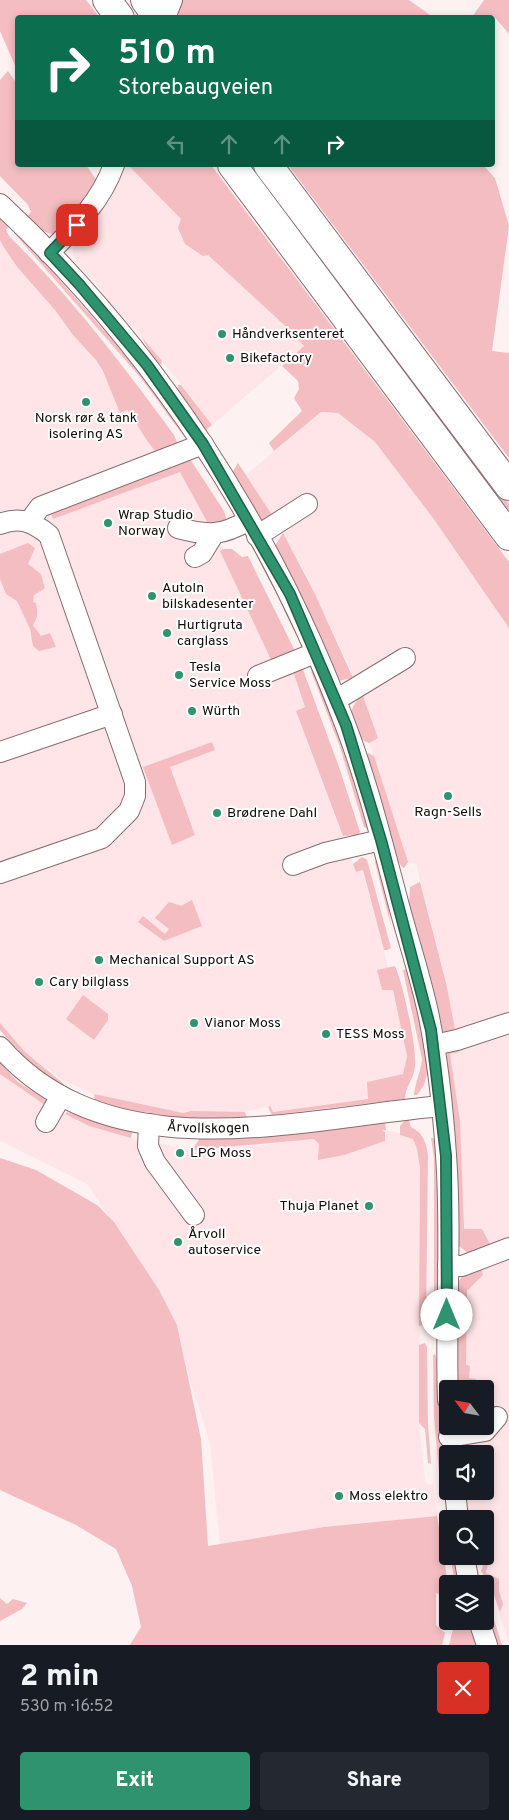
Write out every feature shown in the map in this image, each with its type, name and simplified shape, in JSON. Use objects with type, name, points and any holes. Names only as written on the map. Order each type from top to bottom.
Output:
[{"type":"highway","points":[[107,0],[118,15]]},
{"type":"highway","points":[[145,0],[156,15]]},
{"type":"highway","points":[[233,167],[509,536]]},
{"type":"highway","points":[[270,167],[509,486]]},
{"type":"street","points":[[166,15],[172,0]]},
{"type":"street","points":[[50,253],[88,214],[106,187],[113,167]]},
{"type":"street","points":[[0,204],[79,284],[147,365],[203,444],[290,594],[346,725],[381,840],[428,1015],[434,1045],[446,1156],[448,1380]]},
{"type":"street","points":[[29,522],[40,507],[203,444]]},
{"type":"street","points":[[178,528],[213,535],[236,528],[253,528],[307,504]]},
{"type":"street","points":[[0,524],[12,519],[29,522],[39,526],[49,535],[135,782],[135,796],[129,811],[102,838],[0,872]]},
{"type":"street","points":[[195,557],[202,554],[213,535]]},
{"type":"street","points":[[258,676],[316,653]]},
{"type":"street","points":[[336,700],[404,658]]},
{"type":"street","points":[[0,752],[112,714]]},
{"type":"street","points":[[293,866],[325,854],[381,840]]},
{"type":"street","points":[[434,1045],[457,1040],[509,1023]]},
{"type":"street","name":"Årvollskogen","points":[[0,1046],[34,1080],[61,1096],[114,1117],[181,1129],[221,1130],[441,1106]]},
{"type":"street","points":[[46,1122],[61,1096]]},
{"type":"street","points":[[149,1124],[148,1146],[155,1162],[194,1215]]},
{"type":"street","points":[[448,1266],[471,1263],[509,1248]]},
{"type":"street","points":[[449,1439],[485,1431],[497,1417]]},
{"type":"street","points":[[482,1630],[487,1645]]},
{"type":"shaded area","points":[[0,0],[86,0],[97,15],[15,15],[15,65],[0,31]]},
{"type":"shaded area","points":[[182,0],[409,0],[430,15],[179,15],[178,12]]},
{"type":"shaded area","points":[[484,0],[509,0],[509,34],[495,15],[473,15]]},
{"type":"shaded area","points":[[8,71],[15,81],[15,167],[87,167],[99,184],[57,234],[48,233],[33,223],[27,216],[31,212],[28,205],[0,176],[0,80]]},
{"type":"shaded area","points":[[122,167],[130,167],[181,219],[202,256],[208,255],[293,332],[304,346],[212,425],[195,401],[143,338],[76,263],[73,255],[73,246]]},
{"type":"shaded area","points":[[130,167],[213,167],[509,562],[509,628],[433,518],[375,442],[338,413],[321,412],[274,451],[269,443],[302,411],[294,398],[299,389],[298,381],[282,366],[304,346],[292,332],[208,255],[203,256],[185,244],[178,228],[181,219]]},
{"type":"shaded area","points":[[244,167],[256,167],[355,299],[348,305]]},
{"type":"shaded area","points":[[290,167],[485,167],[495,178],[509,226],[492,351],[509,353],[509,458]]},
{"type":"shaded area","points":[[0,214],[9,226],[6,230],[9,236],[75,307],[174,435],[178,445],[159,454],[150,445],[127,410],[120,413],[103,371],[96,360],[18,268],[3,246],[0,240]]},
{"type":"shaded area","points":[[16,230],[123,352],[160,398],[182,434],[141,378],[14,233]]},
{"type":"shaded area","points":[[0,240],[18,268],[96,360],[103,371],[120,412],[127,410],[143,431],[151,447],[169,451],[223,549],[221,552],[272,662],[294,674],[305,707],[296,711],[356,872],[362,869],[384,950],[407,1056],[403,1074],[367,1082],[368,1099],[272,1112],[270,1106],[245,1112],[222,1113],[191,1111],[183,1113],[129,1103],[94,1094],[64,1081],[25,1052],[0,1023]]},
{"type":"shaded area","points":[[141,336],[162,361],[161,365],[154,359]]},
{"type":"shaded area","points":[[178,385],[181,385],[212,425],[205,431],[177,392]]},
{"type":"shaded area","points":[[437,409],[509,504],[509,519],[431,414]]},
{"type":"shaded area","points":[[321,412],[338,413],[375,442],[433,518],[509,628],[509,1238],[481,1250],[464,1249],[460,1121],[450,1054],[459,1051],[446,983],[416,864],[408,862],[369,743],[378,737],[363,696],[305,573],[274,518],[246,475]]},
{"type":"shaded area","points":[[190,459],[224,511],[227,521],[211,529],[180,472],[53,519],[50,510]]},
{"type":"shaded area","points":[[238,463],[274,518],[261,520],[232,473]]},
{"type":"shaded area","points":[[283,533],[315,594],[353,678],[338,681],[276,551],[276,544]]},
{"type":"shaded area","points":[[28,543],[35,548],[28,564],[41,574],[45,588],[34,595],[33,602],[36,603],[37,612],[33,625],[41,636],[50,633],[56,647],[39,651],[33,646],[30,629],[17,601],[6,594],[0,579],[0,554]]},
{"type":"shaded area","points":[[232,549],[242,557],[248,556],[295,651],[272,662],[220,551]]},
{"type":"shaded area","points":[[302,667],[339,767],[360,832],[358,835],[343,836],[296,711],[305,707],[294,674],[284,677],[282,674]]},
{"type":"shaded area","points":[[311,671],[317,675],[333,715],[369,827],[368,829],[364,827],[340,747]]},
{"type":"shaded area","points":[[363,696],[378,738],[369,743],[357,734],[351,721],[353,707]]},
{"type":"shaded area","points":[[212,742],[215,750],[170,767],[195,835],[172,845],[143,767]]},
{"type":"shaded area","points":[[368,753],[374,756],[408,862],[404,868],[399,862],[388,835],[366,758]]},
{"type":"shaded area","points":[[362,857],[367,860],[391,948],[387,950],[384,950],[363,870],[356,872],[353,864]]},
{"type":"shaded area","points":[[377,857],[387,896],[391,926],[375,862]]},
{"type":"shaded area","points":[[420,882],[446,983],[456,1034],[445,1034],[438,1027],[409,902],[410,887]]},
{"type":"shaded area","points":[[192,900],[202,926],[164,941],[138,922],[143,916],[165,934],[169,929],[155,918],[169,902],[181,906]]},
{"type":"shaded area","points":[[395,966],[409,1016],[415,1057],[414,1071],[405,1099],[272,1115],[268,1107],[270,1106],[273,1112],[368,1099],[367,1082],[403,1074],[407,1056],[393,990],[382,990],[377,970]]},
{"type":"shaded area","points":[[408,969],[429,1067],[424,1085],[417,1095],[414,1095],[422,1059],[403,970]]},
{"type":"shaded area","points":[[83,995],[108,1014],[108,1020],[94,1040],[66,1019]]},
{"type":"shaded area","points":[[0,1023],[25,1052],[64,1084],[62,1086],[28,1061],[0,1030]]},
{"type":"shaded area","points":[[458,1048],[459,1052],[450,1054],[460,1121],[464,1229],[482,1229],[491,1246],[468,1253],[459,1246],[457,1238],[444,1061],[449,1050]]},
{"type":"shaded area","points":[[0,1063],[18,1082],[46,1100],[45,1105],[0,1074]]},
{"type":"shaded area","points":[[0,1074],[45,1105],[89,1126],[131,1138],[192,1150],[257,1146],[380,1129],[405,1134],[413,1139],[417,1149],[420,1168],[419,1423],[425,1480],[429,1485],[433,1484],[437,1516],[324,1527],[220,1544],[210,1444],[187,1370],[177,1325],[159,1290],[87,1184],[0,1141]]},
{"type":"shaded area","points":[[94,1094],[183,1113],[191,1111],[245,1112],[247,1118],[208,1122],[155,1117],[95,1101]]},
{"type":"shaded area","points":[[67,1112],[97,1123],[132,1132],[131,1138],[89,1126],[65,1114]]},
{"type":"shaded area","points":[[408,1117],[411,1127],[423,1138],[428,1155],[426,1324],[419,1326],[420,1168],[417,1149],[413,1139],[400,1135],[400,1126]]},
{"type":"shaded area","points":[[385,1121],[386,1130],[382,1130],[385,1132],[385,1141],[344,1155],[318,1160],[319,1144],[314,1139],[192,1150],[200,1138]]},
{"type":"shaded area","points":[[431,1138],[436,1138],[439,1214],[438,1318],[434,1319],[434,1158]]},
{"type":"shaded area","points":[[0,1158],[36,1170],[97,1205],[114,1222],[159,1290],[177,1325],[201,1439],[208,1546],[324,1527],[437,1516],[439,1565],[445,1565],[447,1575],[439,1575],[439,1594],[436,1593],[436,1625],[439,1630],[445,1633],[442,1645],[130,1645],[141,1627],[132,1586],[116,1549],[76,1525],[0,1490]]},
{"type":"shaded area","points":[[509,1257],[509,1644],[494,1596],[494,1575],[484,1575],[481,1571],[483,1565],[494,1565],[494,1510],[468,1510],[465,1500],[494,1500],[494,1445],[457,1445],[457,1435],[494,1435],[494,1380],[455,1380],[459,1281],[462,1276]]},
{"type":"shaded area","points":[[481,1268],[483,1275],[467,1291],[466,1365],[470,1366],[469,1378],[476,1380],[455,1380],[456,1287],[462,1276]]},
{"type":"shaded area","points":[[425,1343],[427,1347],[428,1424],[431,1464],[428,1463],[425,1429],[419,1423],[419,1345]]},
{"type":"shaded area","points":[[435,1354],[438,1362],[439,1435],[441,1435],[441,1445],[439,1445],[439,1473],[434,1417],[433,1355]]},
{"type":"shaded area","points":[[452,1565],[457,1565],[460,1575],[454,1575]]},
{"type":"shaded area","points":[[488,1565],[486,1573],[490,1575],[484,1575],[481,1571],[483,1566]]},
{"type":"shaded area","points":[[494,1577],[499,1579],[499,1591],[503,1604],[500,1612],[494,1595]]},
{"type":"shaded area","points":[[0,1598],[7,1604],[13,1599],[27,1603],[22,1609],[0,1621]]},
{"type":"shaded area","points":[[494,1620],[502,1645],[495,1645],[490,1630],[494,1630]]},
{"type":"shaded area","points":[[453,1630],[472,1630],[476,1645],[449,1645]]},
{"type":"place","name":"Håndverksenteret","points":[[222,334]]},
{"type":"place","name":"Bikefactory","points":[[230,358]]},
{"type":"place","name":"Norsk rør & tank isolering AS","points":[[86,402]]},
{"type":"place","name":"Wrap Studio Norway","points":[[108,523]]},
{"type":"place","name":"AutoIn bilskadesenter","points":[[152,596]]},
{"type":"place","name":"Hurtigruta carglass","points":[[167,633]]},
{"type":"place","name":"Tesla Service Moss","points":[[179,675]]},
{"type":"place","name":"Würth","points":[[192,711]]},
{"type":"place","name":"Ragn-Sells","points":[[448,796]]},
{"type":"place","name":"Brødrene Dahl","points":[[217,813]]},
{"type":"place","name":"Mechanical Support AS","points":[[99,960]]},
{"type":"place","name":"Cary bilglass","points":[[39,982]]},
{"type":"place","name":"Vianor Moss","points":[[194,1023]]},
{"type":"place","name":"TESS Moss","points":[[326,1034]]},
{"type":"place","name":"LPG Moss","points":[[180,1153]]},
{"type":"place","name":"Thuja Planet","points":[[369,1206]]},
{"type":"place","name":"Årvoll autoservice","points":[[178,1242]]},
{"type":"place","name":"Moss elektro","points":[[339,1496]]},
{"type":"route","points":[[77,225],[50,253],[79,284],[147,365],[203,444],[249,520],[290,594],[346,725],[381,840],[428,1015],[434,1045],[446,1156],[447,1315]]}]
